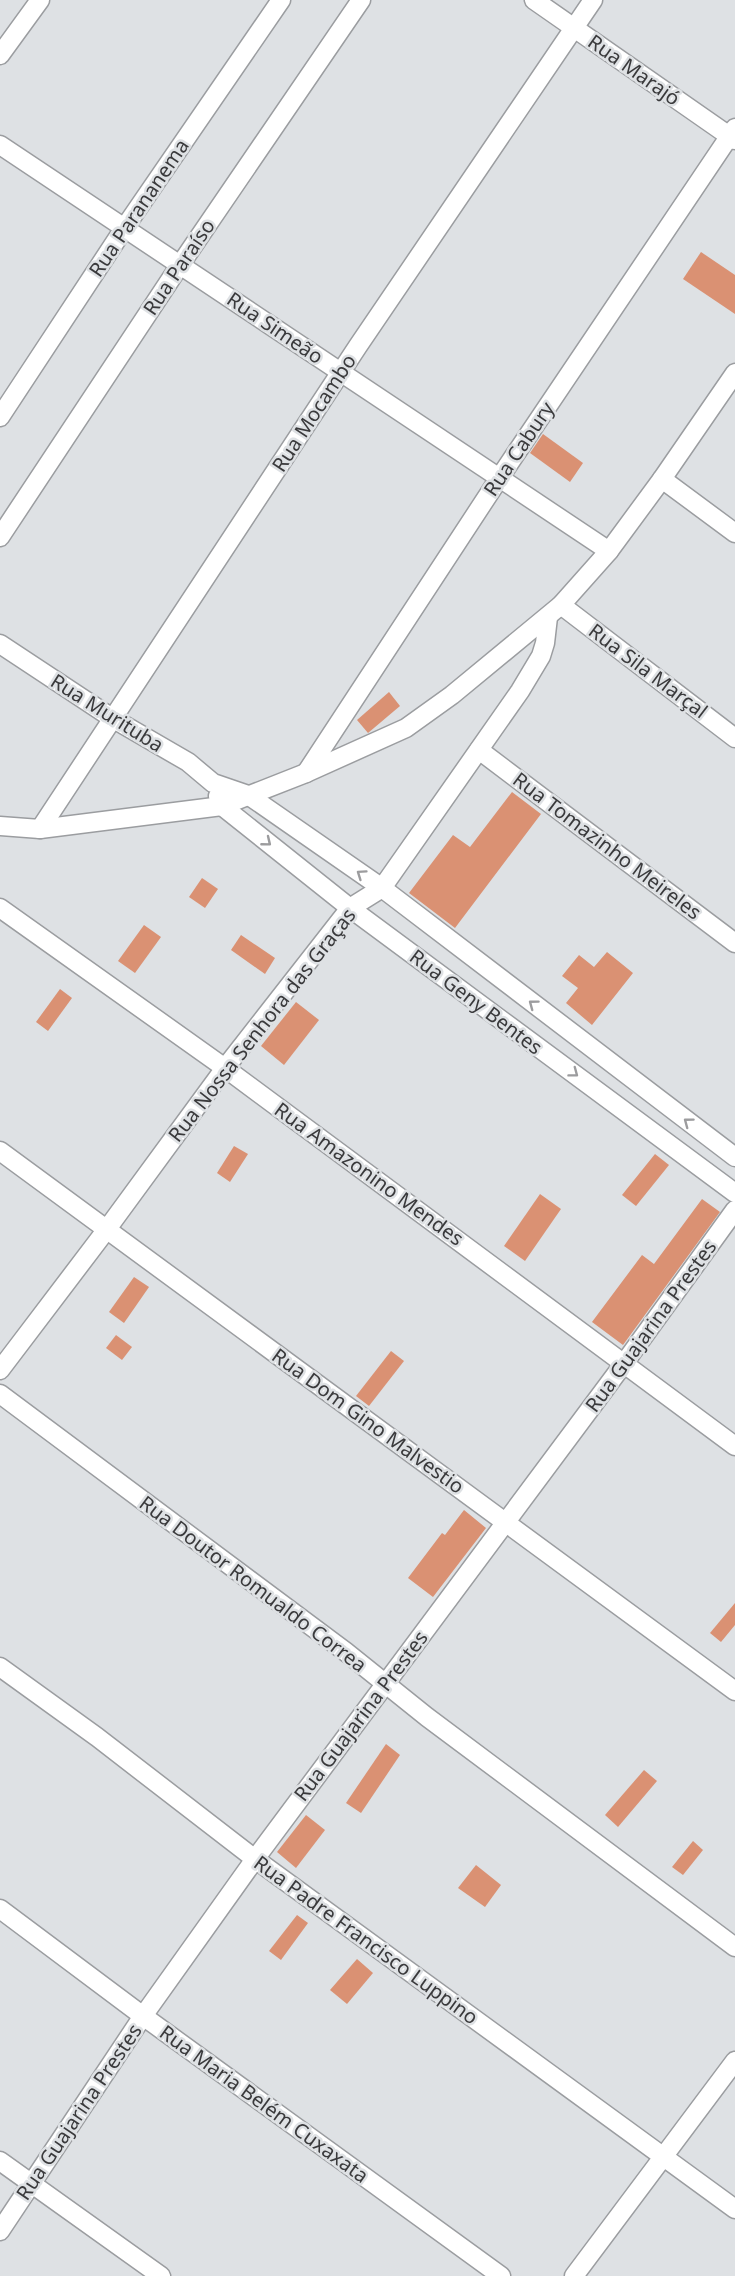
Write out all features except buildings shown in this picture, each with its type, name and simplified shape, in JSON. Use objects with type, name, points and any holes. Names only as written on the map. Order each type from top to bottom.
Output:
[{"type":"street","points":[[0,55],[40,0]]},
{"type":"street","name":"Rua Parananema","points":[[0,417],[125,227],[281,0]]},
{"type":"street","name":"Rua Paraíso","points":[[0,537],[180,265],[362,0]]},
{"type":"street","name":"Rua Marajó","points":[[534,0],[733,135]]},
{"type":"street","name":"Rua Mocambo","points":[[40,829],[341,373],[593,0]]},
{"type":"street","name":"Rua Cabury","points":[[306,772],[500,477],[733,135]]},
{"type":"street","name":"Rua Simeão","points":[[0,145],[609,551]]},
{"type":"street","points":[[0,826],[40,829],[222,806],[405,728],[452,695],[555,611],[609,551],[735,373]]},
{"type":"street","points":[[662,479],[735,533]]},
{"type":"street","name":"Rua Sila Marçal","points":[[555,611],[735,738]]},
{"type":"street","name":"Rua Nossa Senhora das Graças","points":[[0,1370],[225,1068],[350,908],[382,888],[520,691],[541,656],[555,611]]},
{"type":"street","name":"Rua Murituba","points":[[0,644],[112,718],[188,762],[213,783],[248,795]]},
{"type":"street","name":"Rua Tomazinho Meireles","points":[[479,750],[735,943]]},
{"type":"street","name":"Rua Murituba","points":[[213,783],[222,806]]},
{"type":"street","name":"Rua Geny Bentes","points":[[248,795],[382,888],[735,1157]]},
{"type":"street","name":"Rua Geny Bentes","points":[[222,806],[350,908],[735,1193]]},
{"type":"street","name":"Rua Amazonino Mendes","points":[[0,908],[225,1068],[625,1362],[735,1446]]},
{"type":"street","name":"Rua Dom Gino Malvestio","points":[[0,1151],[507,1522],[589,1586],[735,1691]]},
{"type":"street","name":"Rua Guajarina Prestes","points":[[0,2231],[143,2016],[255,1859],[507,1522],[735,1210]]},
{"type":"street","name":"Rua Doutor Romualdo Correa","points":[[0,1394],[346,1652],[426,1717],[735,1947]]},
{"type":"street","name":"Rua Padre Francisco Luppino","points":[[0,1667],[97,1737],[255,1859],[735,2209]]},
{"type":"street","name":"Rua Maria Belém Cuxaxata","points":[[0,1910],[501,2276]]},
{"type":"street","points":[[574,2276],[735,2061]]},
{"type":"street","points":[[0,2161],[161,2276]]}]
